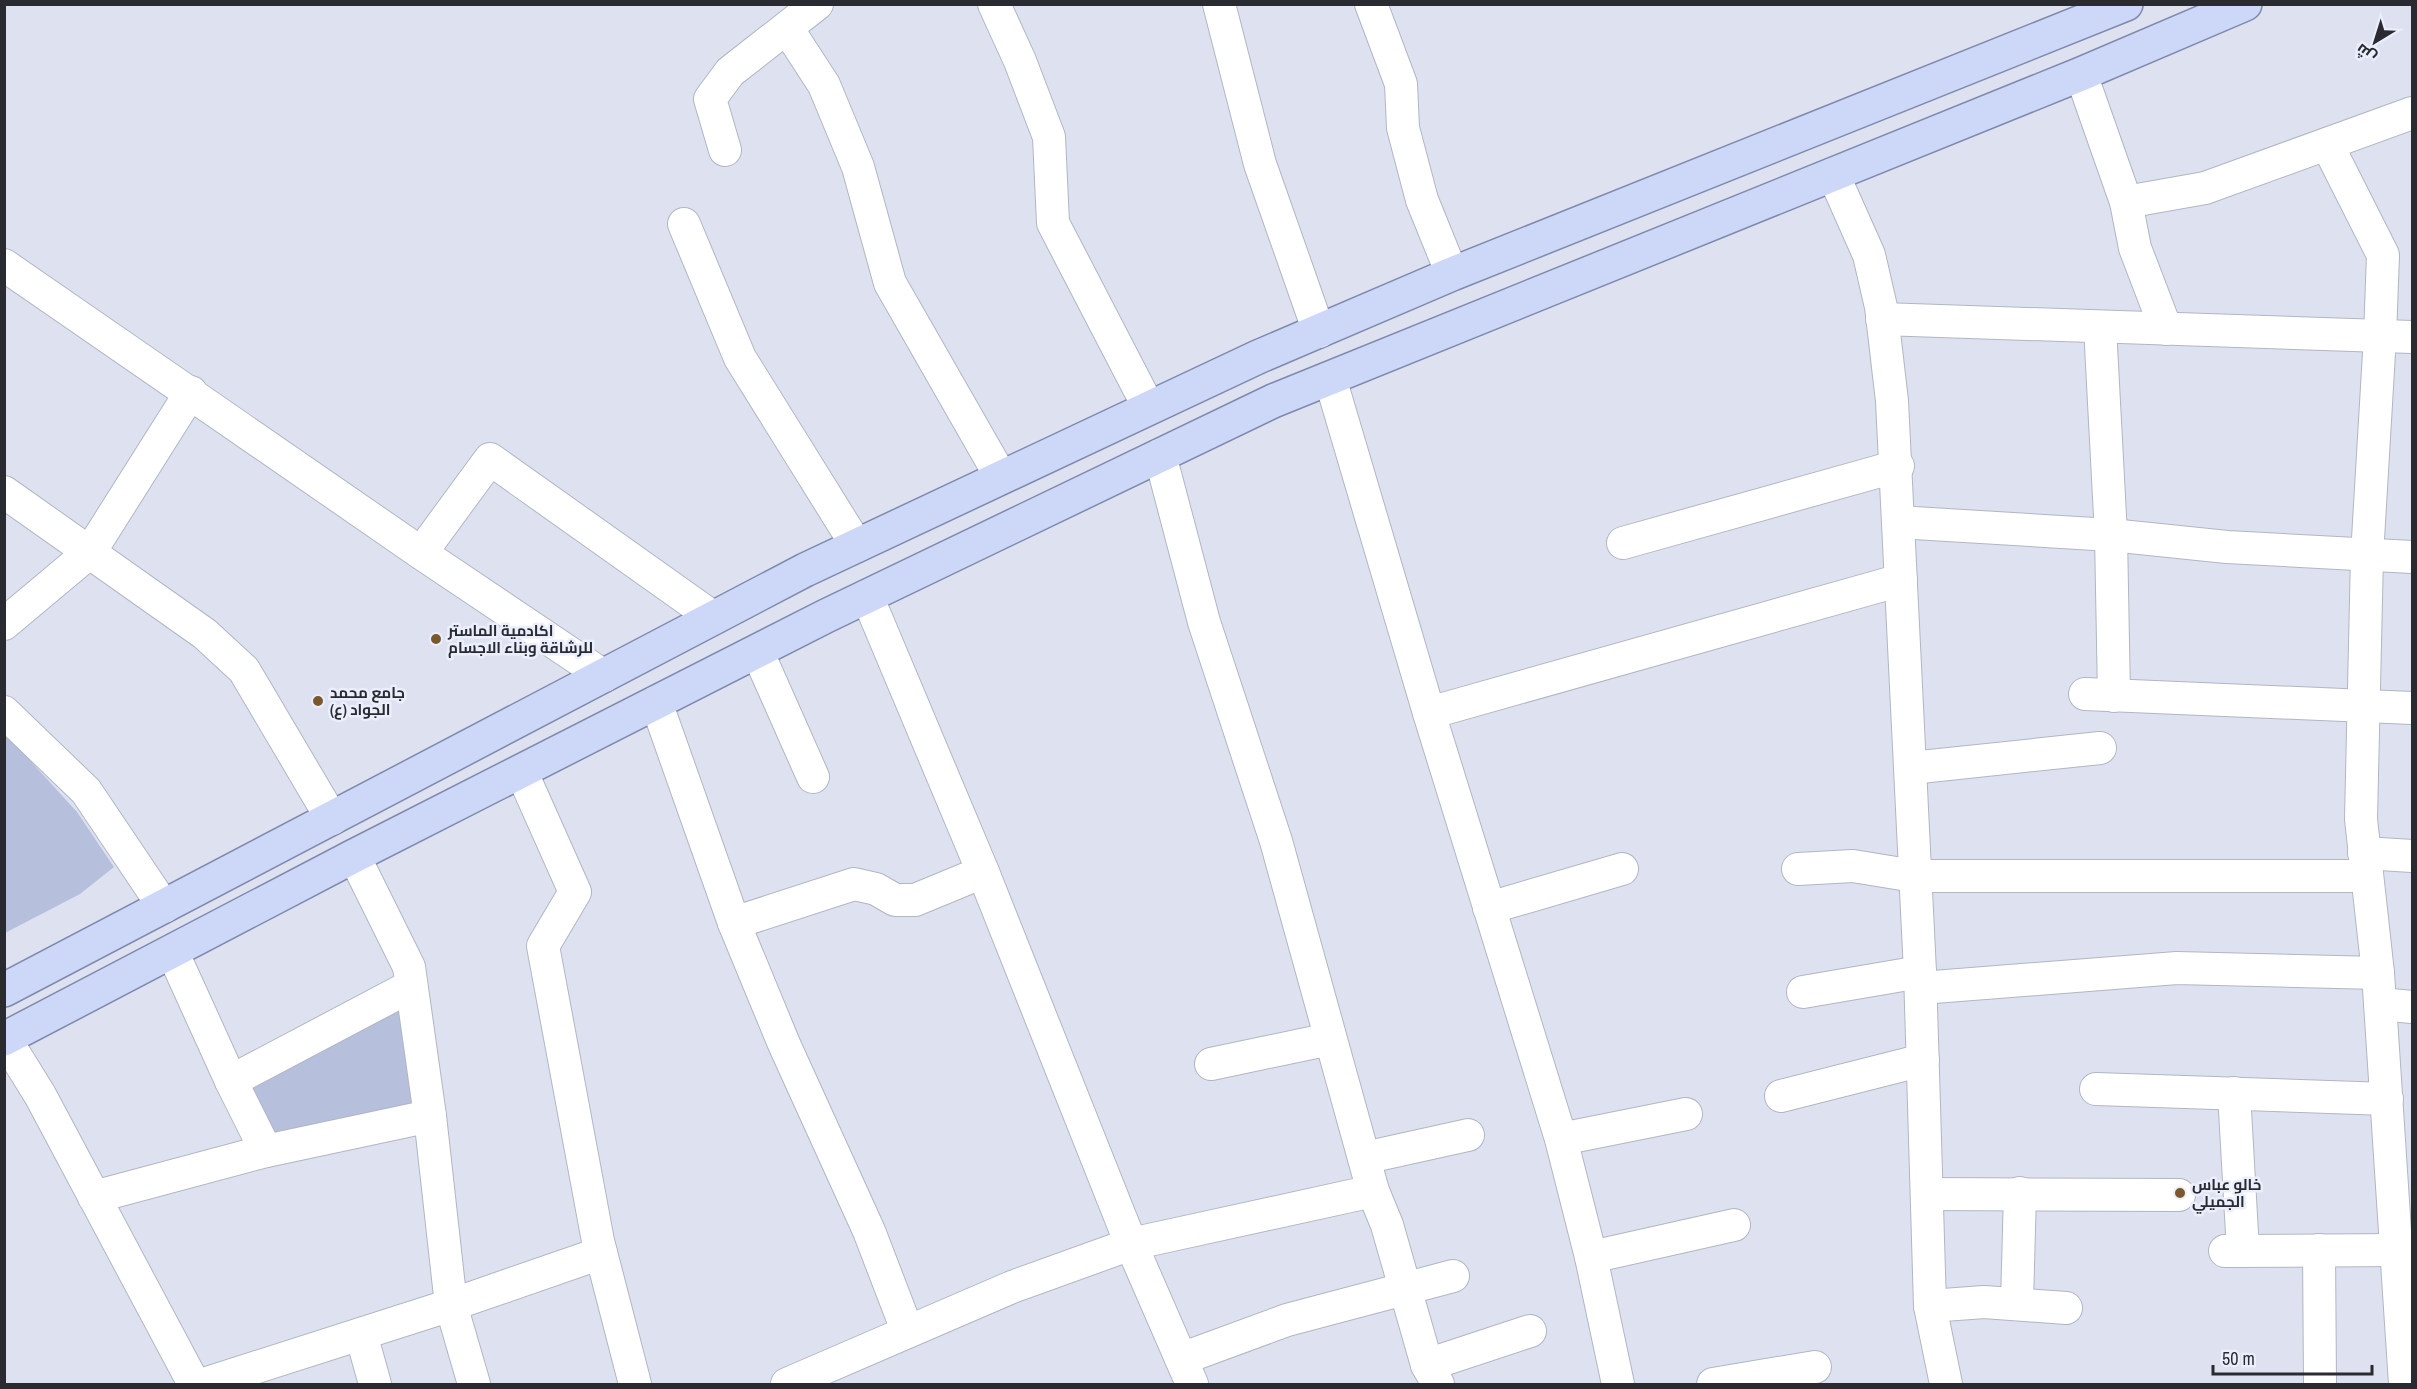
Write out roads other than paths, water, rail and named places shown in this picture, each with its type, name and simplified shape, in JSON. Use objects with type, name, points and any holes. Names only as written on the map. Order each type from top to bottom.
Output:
[{"type":"main road","points":[[4,990],[714,618],[857,546],[1258,357],[1452,274],[2126,4]]},
{"type":"main road","points":[[5,1038],[354,856],[522,773],[656,702],[758,653],[867,596],[1273,401],[2081,74],[2245,4]]},
{"type":"main road","points":[[604,676],[623,719]]},
{"type":"main road","points":[[332,819],[354,856]]},
{"type":"street","points":[[725,150],[710,99],[730,72],[787,28],[803,12],[817,4]]},
{"type":"street","points":[[993,4],[1020,61],[1049,137],[1053,223],[1149,408]]},
{"type":"street","points":[[1219,4],[1260,164],[1319,332]]},
{"type":"street","points":[[1371,4],[1401,84],[1403,128],[1422,200],[1452,274]]},
{"type":"street","points":[[787,28],[824,85],[858,167],[890,283],[1001,477]]},
{"type":"street","points":[[2081,74],[2126,202],[2135,248],[2166,329]]},
{"type":"street","points":[[2126,202],[2205,188],[2412,113]]},
{"type":"street","points":[[2326,144],[2383,255],[2367,556],[2366,708],[2361,819],[2378,973],[2387,1099],[2401,1151],[2397,1250],[2407,1312],[2405,1384]]},
{"type":"street","points":[[1833,174],[1869,255],[1882,319],[1898,466],[1898,522],[1920,980],[1930,1306],[1946,1384]]},
{"type":"street","points":[[684,224],[740,358],[857,546]]},
{"type":"street","points":[[4,265],[421,553],[604,676]]},
{"type":"street","points":[[1882,319],[2412,337]]},
{"type":"street","points":[[2100,327],[2111,535],[2100,695],[2366,708],[2412,708]]},
{"type":"street","points":[[1330,378],[1429,713],[1561,1139],[1591,1257],[1618,1384]]},
{"type":"street","points":[[4,624],[90,552],[191,392]]},
{"type":"street","points":[[1160,455],[1204,622],[1276,841],[1373,1191],[1387,1225],[1432,1375],[1530,1331]]},
{"type":"street","points":[[421,553],[490,459],[714,618]]},
{"type":"street","points":[[1623,543],[1898,466]]},
{"type":"street","points":[[4,492],[205,634],[243,670],[332,819]]},
{"type":"street","points":[[1898,522],[2111,535],[2227,547],[2412,557]]},
{"type":"street","points":[[1429,713],[1901,580]]},
{"type":"street","points":[[867,596],[983,872],[1131,1244],[1186,1372],[1287,1320],[1454,1276]]},
{"type":"street","points":[[758,653],[813,777]]},
{"type":"street","points":[[656,702],[734,923],[784,1044],[869,1231],[908,1330]]},
{"type":"street","points":[[4,712],[86,791],[164,907]]},
{"type":"street","points":[[1911,768],[2100,748]]},
{"type":"street","points":[[522,773],[575,892],[543,946],[601,1253],[635,1384]]},
{"type":"street","points":[[354,856],[409,967],[430,1116],[451,1305],[474,1384]]},
{"type":"street","points":[[1798,869],[1853,866],[1914,876],[2366,865],[2412,856]]},
{"type":"street","points":[[1489,908],[1622,868]]},
{"type":"street","points":[[734,923],[854,884],[876,890],[895,900],[915,900],[983,872]]},
{"type":"street","points":[[172,951],[231,1081],[267,1151]]},
{"type":"street","points":[[1803,992],[1920,980],[2177,968],[2378,973]]},
{"type":"street","points":[[231,1081],[411,986]]},
{"type":"street","points":[[2380,1004],[2412,1007]]},
{"type":"street","points":[[5,1038],[40,1095],[194,1384]]},
{"type":"street","points":[[1210,1064],[1330,1039]]},
{"type":"street","points":[[1780,1096],[1923,1060]]},
{"type":"street","points":[[2096,1089],[2387,1099]]},
{"type":"street","points":[[2235,1093],[2234,1251],[2397,1250]]},
{"type":"street","points":[[1561,1139],[1686,1114]]},
{"type":"street","points":[[94,1197],[267,1151],[430,1116]]},
{"type":"street","points":[[1364,1158],[1468,1135]]},
{"type":"street","points":[[787,1384],[1012,1287],[1131,1244],[1373,1191]]},
{"type":"street","points":[[2017,1302],[2020,1193]]},
{"type":"street","points":[[1927,1194],[2179,1195]]},
{"type":"street","points":[[1591,1257],[1734,1225]]},
{"type":"street","points":[[2319,1250],[2320,1384]]},
{"type":"street","points":[[204,1384],[451,1305],[601,1253]]},
{"type":"street","points":[[1930,1306],[1965,1302],[2017,1302],[2066,1308]]},
{"type":"street","points":[[361,1334],[375,1384]]},
{"type":"street","points":[[1713,1384],[1815,1367]]},
{"type":"place","name":"اكادمية الماستر للرشاقة وبناء الاجسام","points":[[436,639]]},
{"type":"place","name":"جامع محمد الجواد (ع)","points":[[318,701]]},
{"type":"place","name":"خالو عباس الجميلي","points":[[2180,1193]]}]
